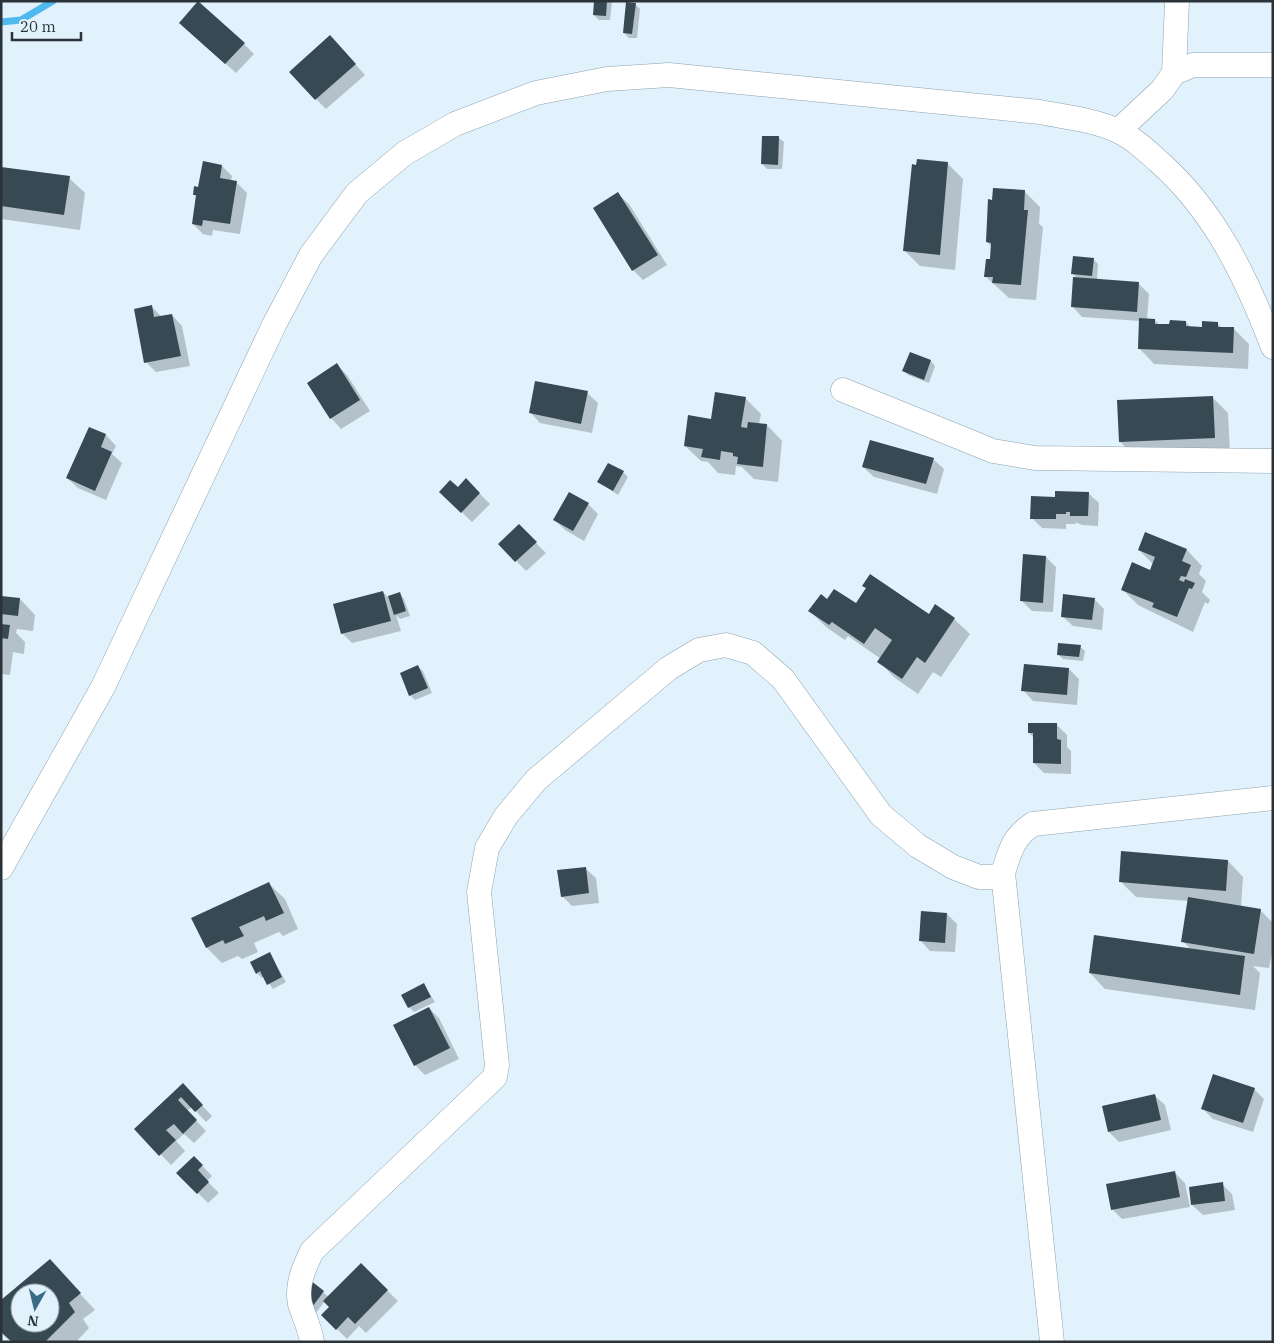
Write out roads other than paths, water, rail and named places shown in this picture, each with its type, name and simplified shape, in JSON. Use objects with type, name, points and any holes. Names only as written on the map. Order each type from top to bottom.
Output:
[{"type":"street","points":[[1174,73],[1177,1]]},
{"type":"street","points":[[1118,131],[1162,90],[1174,73],[1193,64],[1273,65]]},
{"type":"street","points":[[1,868],[102,687],[274,325],[311,255],[357,193],[405,153],[455,124],[536,94],[607,79],[669,75],[1040,112],[1091,122],[1118,131],[1142,146],[1182,182],[1220,232],[1252,293],[1273,347]]},
{"type":"street","points":[[842,390],[993,452],[1035,458],[1273,461]]},
{"type":"street","points":[[312,1342],[311,1330],[300,1304],[299,1291],[301,1274],[312,1251],[495,1077],[497,1065],[479,892],[487,848],[506,816],[536,780],[669,668],[700,650],[726,645],[753,653],[783,679],[881,815],[918,846],[953,867],[978,877],[994,877],[1003,873]]},
{"type":"street","points":[[1052,1342],[1003,873],[1009,853],[1020,833],[1033,824],[1273,798]]},
{"type":"waterway","points":[[1,22],[21,20],[53,1]]}]
